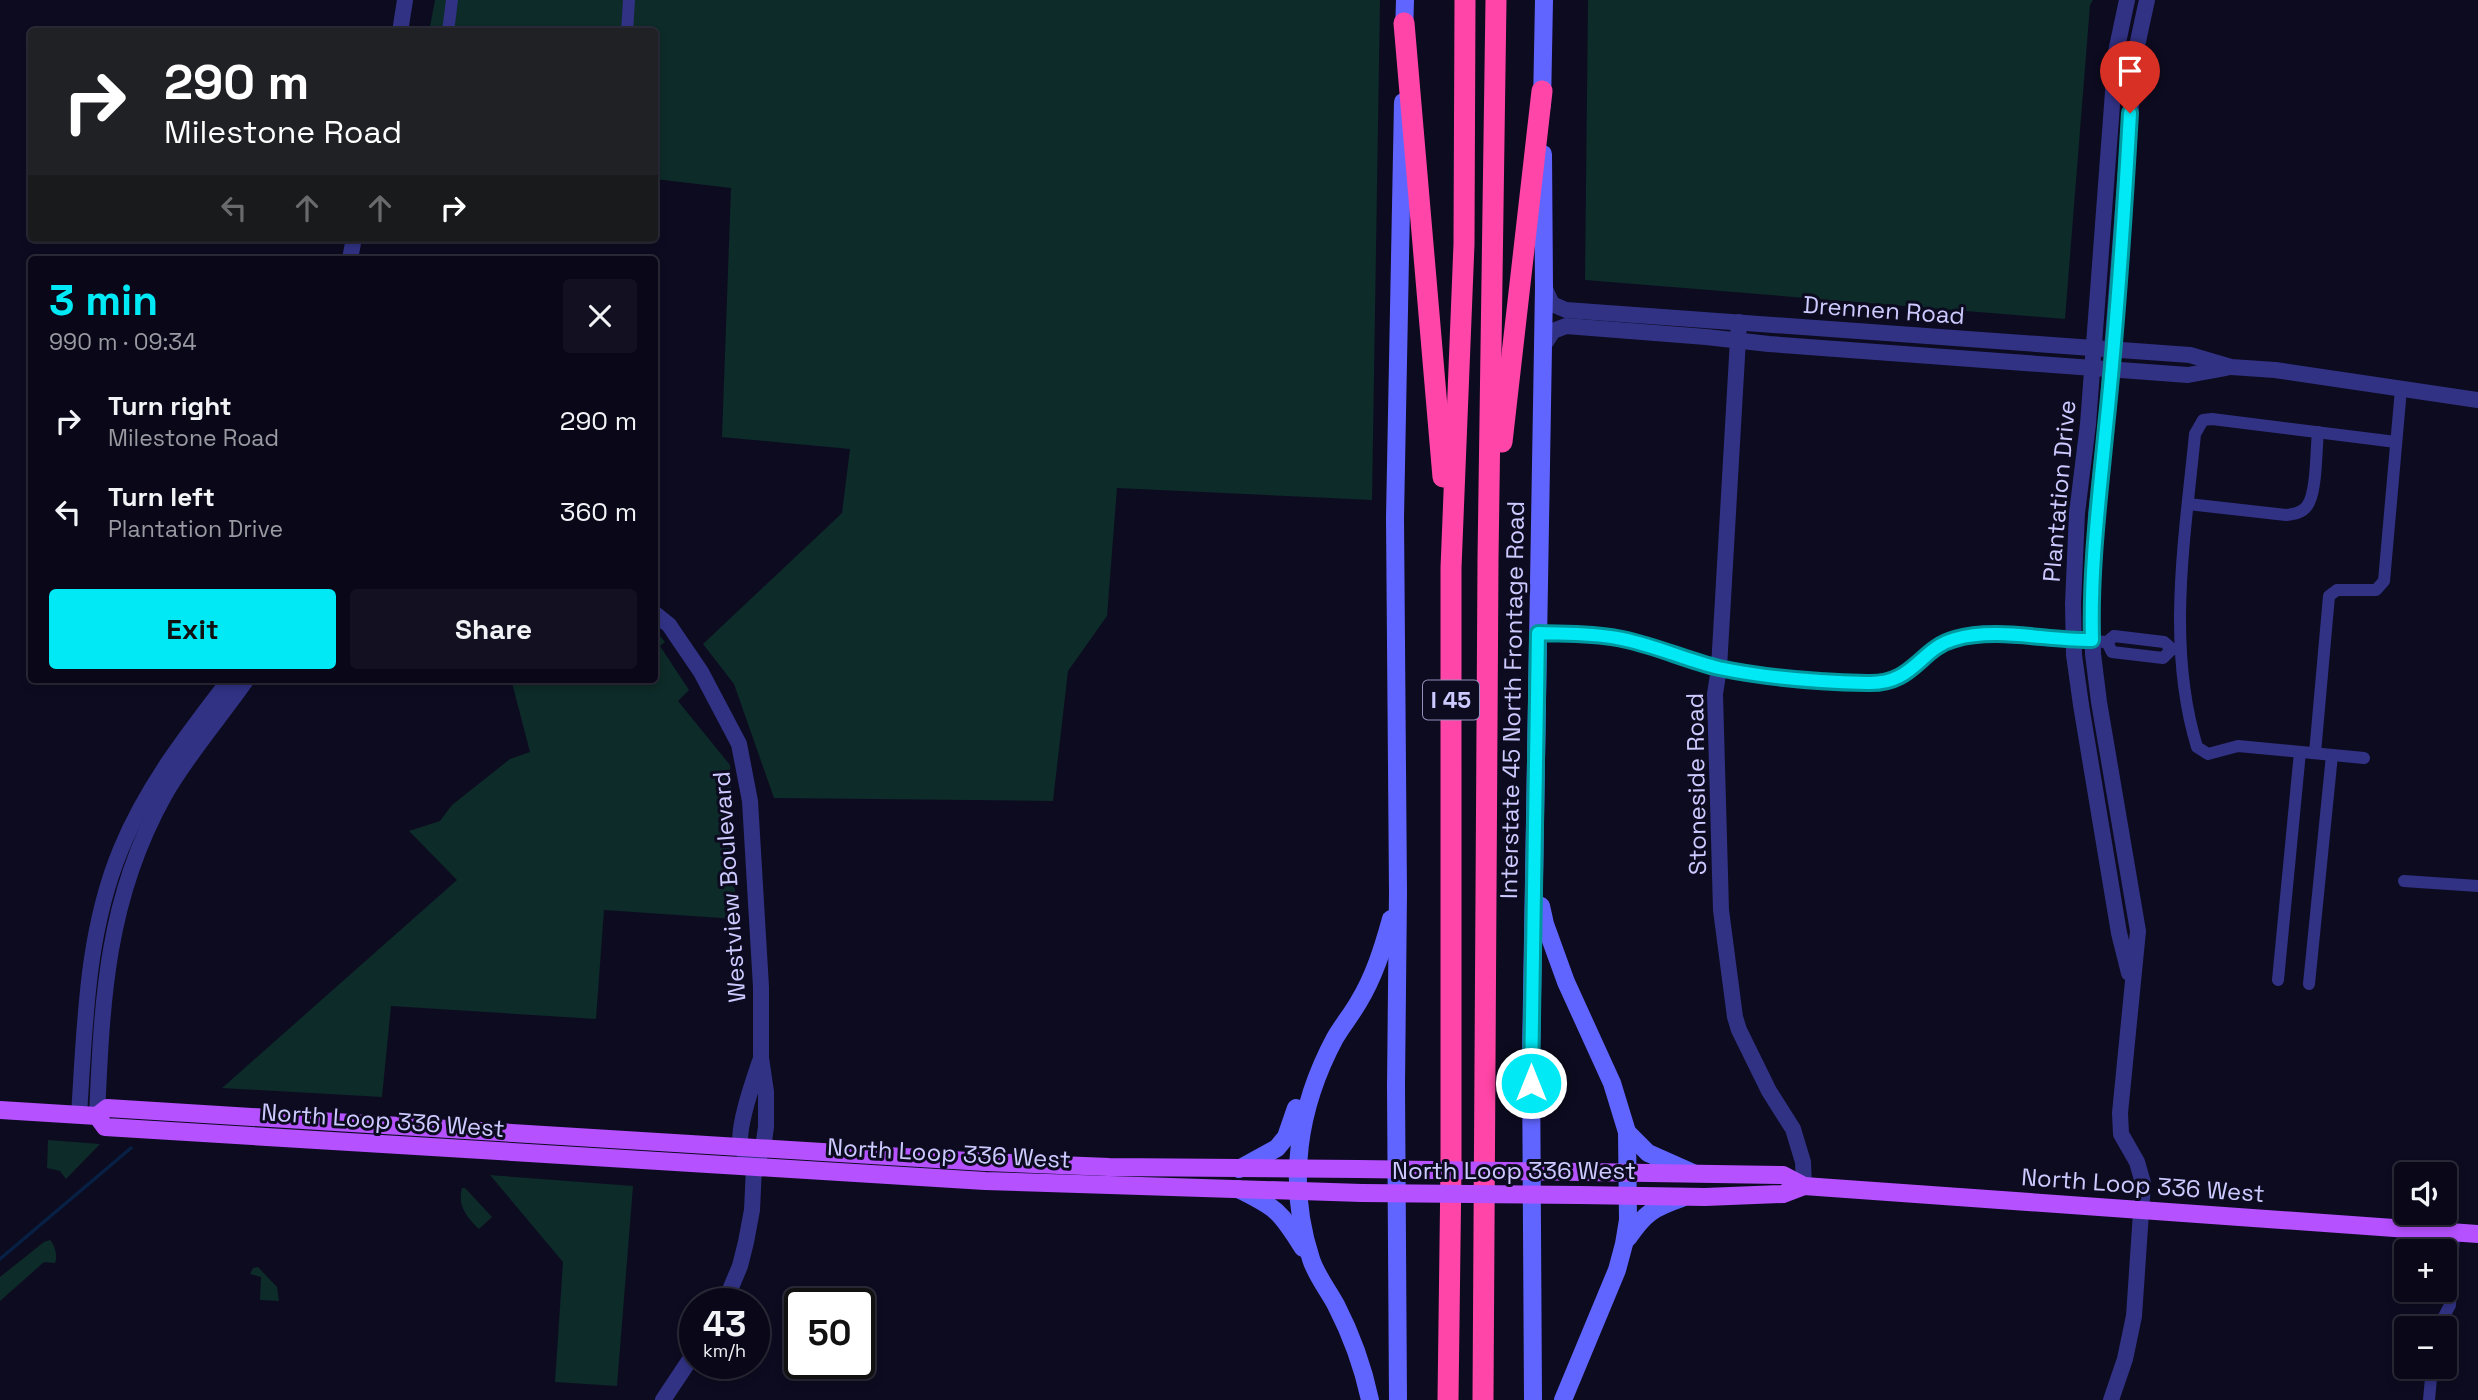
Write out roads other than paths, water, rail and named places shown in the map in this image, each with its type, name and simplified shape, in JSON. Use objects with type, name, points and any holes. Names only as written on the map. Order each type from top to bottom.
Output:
[{"type":"highway","name":"I 45","points":[[1448,1400],[1451,1167],[1451,568],[1464,244],[1465,0]]},
{"type":"highway","name":"I 45","points":[[1483,1400],[1488,559],[1496,0]]},
{"type":"highway","points":[[1404,23],[1451,568]]},
{"type":"highway","points":[[1488,559],[1542,91]]},
{"type":"main road","points":[[1398,1400],[1395,518],[1405,0]]},
{"type":"main road","name":"Interstate 45 North Frontage Road","points":[[1532,1400],[1531,1056],[1544,287],[1544,0]]},
{"type":"main road","points":[[1534,868],[1545,925],[1566,982],[1612,1083],[1627,1132],[1628,1220],[1624,1244],[1617,1270],[1563,1400]]},
{"type":"main road","points":[[1311,1261],[1300,1214],[1298,1143],[1304,1114],[1311,1089],[1334,1040],[1370,981],[1384,945],[1398,892]]},
{"type":"main road","points":[[1239,1169],[1277,1148],[1286,1137],[1308,1068],[1334,1040]]},
{"type":"main road","name":"North Loop 336 West","points":[[0,1110],[88,1116],[107,1108],[1000,1163],[1239,1169],[1783,1175],[1804,1186],[2478,1234]]},
{"type":"main road","name":"North Loop 336 West","points":[[88,1116],[105,1127],[985,1181],[1300,1193],[1687,1196],[1783,1194],[1804,1186]]},
{"type":"main road","points":[[457,1149],[460,1130]]},
{"type":"main road","points":[[1627,1132],[1648,1153],[1693,1173]]},
{"type":"main road","points":[[1238,1189],[1276,1209],[1285,1218],[1337,1307],[1358,1355],[1370,1400]]},
{"type":"main road","points":[[1624,1244],[1640,1220],[1655,1207],[1687,1196]]},
{"type":"street","points":[[401,28],[405,0]]},
{"type":"street","points":[[449,28],[453,0]]},
{"type":"street","points":[[627,28],[629,0]]},
{"type":"street","name":"Plantation Drive","points":[[2127,0],[2116,52],[2094,348],[2077,513],[2073,604],[2081,705],[2119,933],[2132,983]]},
{"type":"street","name":"Plantation Drive","points":[[2111,1400],[2120,1378],[2134,1317],[2143,1183],[2137,1162],[2121,1134],[2123,1074],[2138,931],[2099,702],[2100,641],[2092,604],[2096,514],[2113,350],[2135,55],[2147,0]]},
{"type":"street","name":"Drennen Road","points":[[1544,287],[1552,303],[1566,310],[2190,355],[2231,367],[2275,370],[2478,400]]},
{"type":"street","name":"Stoneside Road","points":[[1739,322],[1714,727],[1721,897],[1735,1017],[1769,1091],[1793,1129],[1803,1162],[1804,1186]]},
{"type":"street","name":"Drennen Road","points":[[1542,348],[1553,331],[1566,326],[2188,375],[2231,367]]},
{"type":"street","points":[[2315,753],[2328,601],[2332,592],[2337,590],[2376,590],[2384,581],[2401,388]]},
{"type":"street","points":[[2364,758],[2238,746],[2208,754],[2197,747],[2176,649],[2195,434],[2203,420],[2212,418],[2396,442]]},
{"type":"street","points":[[2188,504],[2286,515],[2298,513],[2307,506],[2311,495],[2318,432]]},
{"type":"street","name":"Westview Boulevard","points":[[658,616],[669,625],[701,672],[739,744],[750,801],[761,987],[761,1058],[766,1093],[763,1148],[754,1167],[752,1210],[740,1266],[731,1288]]},
{"type":"street","points":[[1538,633],[1616,637],[1718,668],[1763,675],[1870,684],[1897,679],[1918,665],[1938,645],[1955,638],[1986,635],[2100,641],[2114,636],[2164,642],[2176,649]]},
{"type":"street","points":[[2139,655],[2141,639]]},
{"type":"street","points":[[2100,641],[2112,652],[2163,658],[2176,649]]},
{"type":"street","points":[[88,1116],[112,936],[126,884],[165,795],[229,688]]},
{"type":"street","points":[[2278,980],[2300,752]]},
{"type":"street","points":[[2309,984],[2332,755]]},
{"type":"street","points":[[2404,881],[2478,886]]},
{"type":"street","name":"Westview Boulevard","points":[[741,1147],[749,1092],[761,1058]]},
{"type":"street","points":[[741,1147],[754,1167]]},
{"type":"street","points":[[2444,1316],[2450,1305],[2454,1233]]},
{"type":"street","points":[[663,1400],[679,1376]]},
{"type":"street","points":[[2429,1400],[2431,1379]]},
{"type":"waterway","points":[[0,1259],[131,1148]]}]
